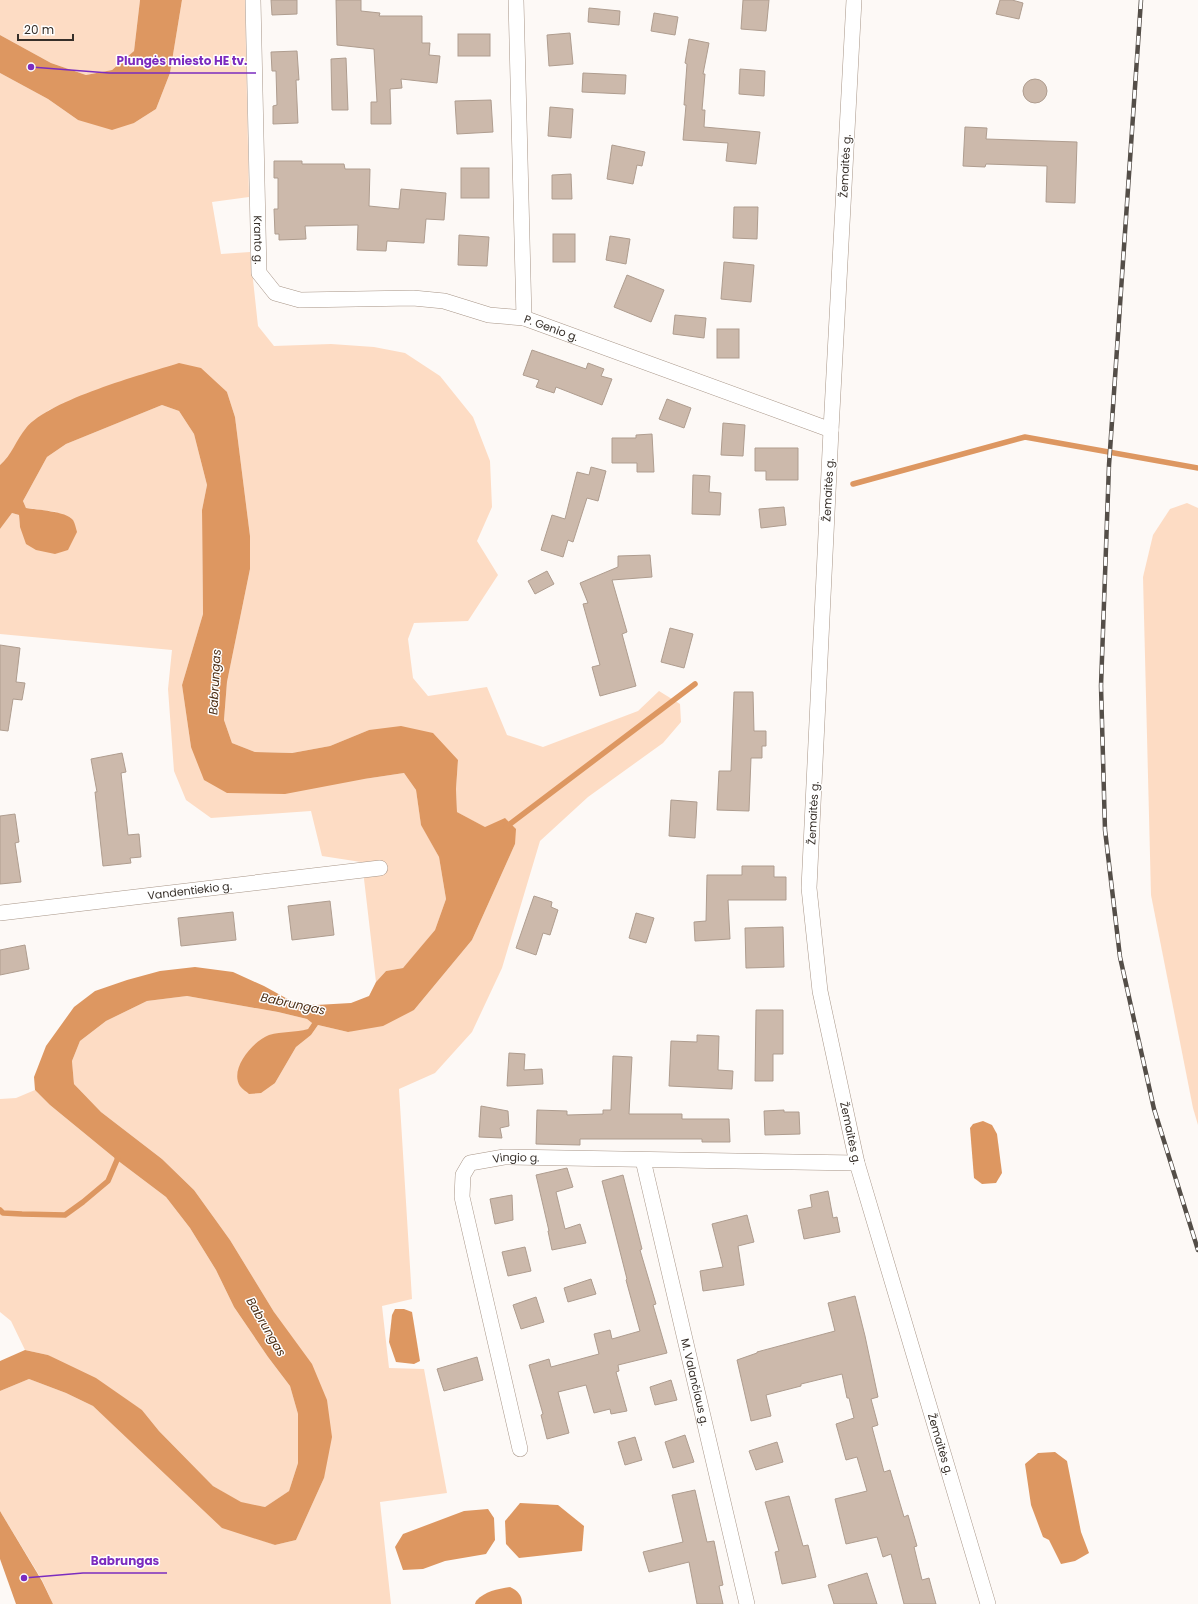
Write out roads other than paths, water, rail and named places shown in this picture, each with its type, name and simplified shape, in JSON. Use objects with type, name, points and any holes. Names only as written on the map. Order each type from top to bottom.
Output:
[{"type":"street","name":"Kranto g.","points":[[253,0],[259,273],[275,293],[300,300],[413,298],[444,301],[490,315],[524,318]]},
{"type":"street","name":"P. Genio g.","points":[[516,0],[524,318],[831,430]]},
{"type":"street","name":"Žemaitės g.","points":[[854,0],[831,430],[810,888],[820,991],[857,1163],[988,1604]]},
{"type":"street","name":"Vandentiekio g.","points":[[0,914],[380,868]]},
{"type":"street","name":"Vingio g.","points":[[520,1448],[462,1197],[463,1175],[470,1163],[504,1157],[857,1163]]},
{"type":"street","name":"M. Valančiaus g.","points":[[643,1160],[747,1604]]},
{"type":"water","points":[[140,0],[182,0],[170,73],[156,109],[134,123],[112,130],[78,120],[48,99],[0,73],[0,35],[51,63],[86,75],[112,70],[134,51]]},
{"type":"water","points":[[179,363],[201,368],[227,392],[235,417],[250,536],[250,569],[227,682],[224,720],[232,743],[255,752],[292,753],[330,746],[369,730],[401,726],[433,733],[458,760],[456,789],[457,812],[485,827],[505,818],[516,829],[515,844],[472,940],[414,1010],[383,1026],[348,1032],[318,1025],[311,1035],[296,1047],[275,1083],[261,1093],[249,1094],[240,1086],[237,1079],[240,1064],[244,1056],[256,1043],[269,1035],[308,1029],[312,1023],[307,1019],[278,1012],[187,996],[147,1001],[106,1021],[80,1041],[72,1061],[74,1084],[101,1112],[162,1159],[194,1190],[230,1240],[274,1312],[312,1364],[327,1400],[332,1437],[324,1478],[296,1540],[275,1545],[222,1528],[93,1406],[66,1393],[29,1379],[0,1391],[0,1361],[25,1350],[48,1355],[96,1378],[142,1410],[159,1431],[213,1486],[241,1502],[265,1507],[289,1491],[298,1463],[298,1414],[290,1386],[234,1307],[216,1270],[190,1228],[166,1197],[117,1160],[50,1105],[35,1090],[34,1077],[46,1046],[74,1007],[95,991],[160,971],[195,967],[233,972],[264,986],[293,1002],[316,1005],[351,1003],[369,996],[376,982],[386,971],[403,968],[435,930],[446,899],[439,857],[421,825],[416,790],[404,773],[285,794],[227,793],[204,780],[191,747],[182,685],[203,614],[202,510],[207,485],[194,434],[179,411],[162,405],[66,444],[47,457],[23,501],[26,508],[58,513],[73,520],[77,532],[68,550],[55,554],[36,550],[26,544],[20,527],[19,515],[12,513],[0,529],[0,465],[8,457],[19,437],[26,428],[38,417],[75,398],[120,381]]},
{"type":"water","points":[[983,1121],[992,1125],[997,1134],[1002,1173],[996,1183],[982,1184],[974,1178],[970,1128],[973,1124]]},
{"type":"water","points":[[395,1309],[404,1309],[412,1312],[420,1361],[414,1364],[396,1362],[389,1342],[392,1315]]},
{"type":"water","points":[[1055,1452],[1067,1461],[1081,1532],[1089,1553],[1075,1561],[1061,1564],[1049,1540],[1043,1537],[1031,1505],[1025,1464],[1038,1453]]},
{"type":"water","points":[[520,1503],[558,1505],[584,1526],[582,1551],[519,1558],[506,1544],[505,1521]]},
{"type":"water","points":[[488,1509],[494,1518],[495,1540],[486,1554],[445,1561],[423,1569],[403,1570],[395,1547],[403,1534],[464,1511]]},
{"type":"water","points":[[0,1511],[42,1581],[53,1604],[16,1604],[0,1559]]},
{"type":"water","points":[[510,1587],[519,1594],[522,1604],[475,1604],[476,1601],[487,1593]]},
{"type":"waterway","points":[[853,484],[1025,437],[1198,468]]},
{"type":"waterway","points":[[506,827],[695,684]]},
{"type":"waterway","points":[[0,1210],[3,1213],[65,1215],[108,1181],[118,1154]]},
{"type":"railway","points":[[1141,0],[1109,465],[1101,686],[1105,830],[1120,957],[1154,1109],[1198,1250]]},
{"type":"place","name":"Plungės miesto HE tv.","points":[[31,67]]},
{"type":"place","name":"Babrungas","points":[[24,1578]]}]
